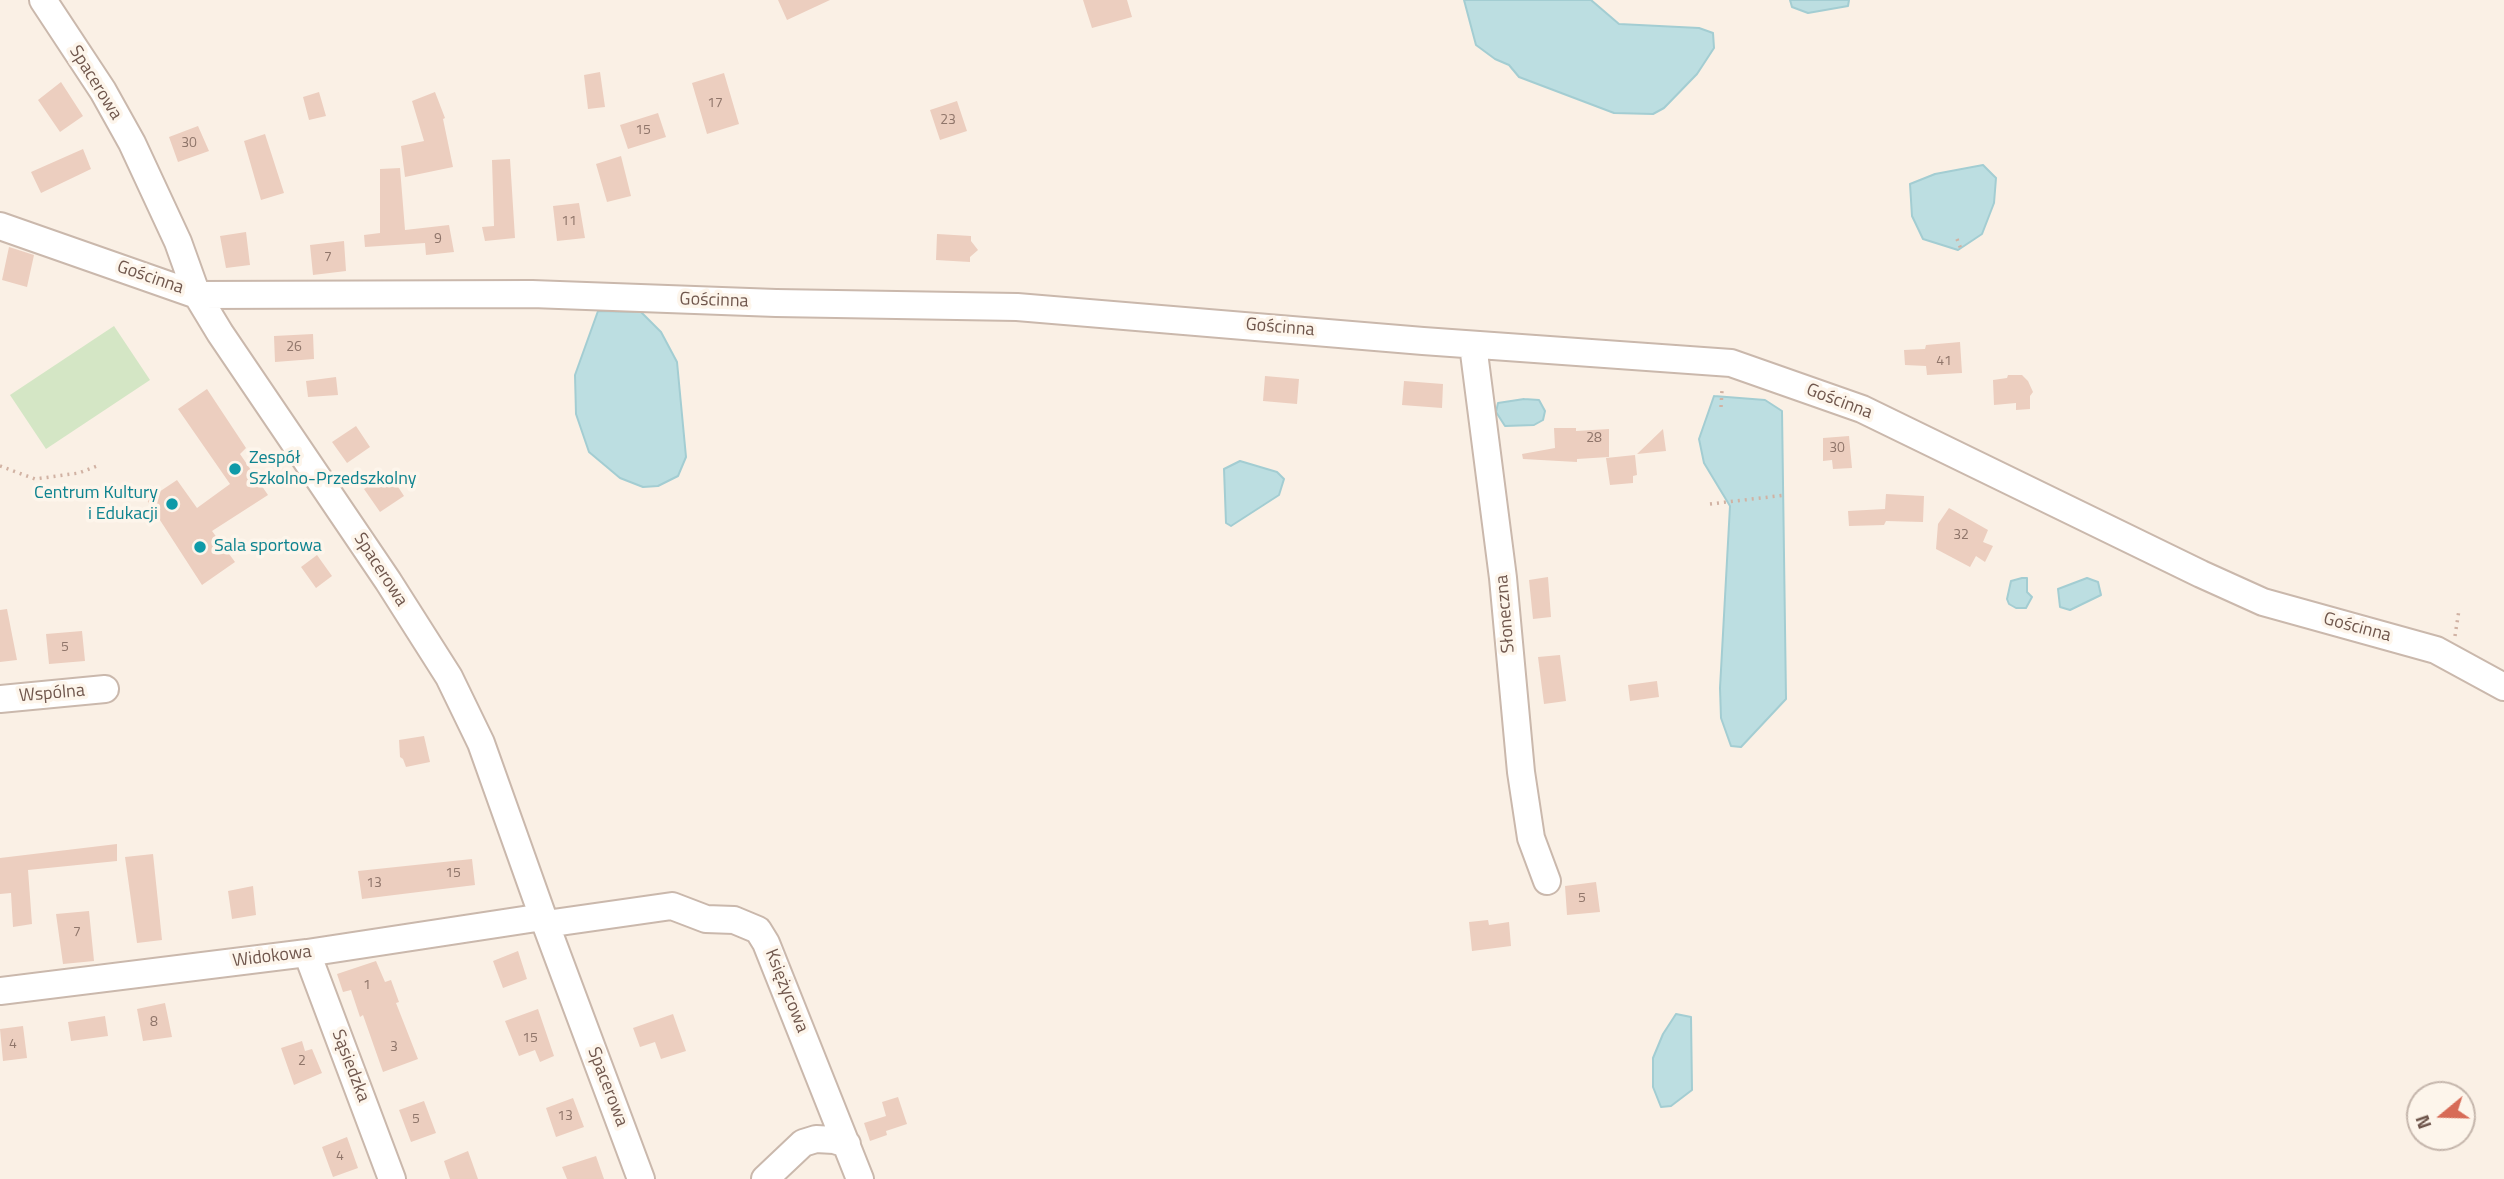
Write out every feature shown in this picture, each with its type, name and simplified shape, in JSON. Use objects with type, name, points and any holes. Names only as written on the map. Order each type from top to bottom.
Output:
[{"type":"street","name":"Spacerowa","points":[[43,0],[103,91],[132,144],[178,242],[197,295],[388,580],[449,677],[481,743],[641,1179]]},
{"type":"street","name":"Gościnna","points":[[0,226],[197,295],[531,294],[776,303],[1017,307],[1474,345],[1731,363],[1862,409],[2263,602],[2436,650],[2504,687]]},
{"type":"street","name":"Słoneczna","points":[[1474,345],[1503,579],[1521,772],[1531,838],[1547,881]]},
{"type":"street","name":"Wspólna","points":[[0,699],[105,690]]},
{"type":"street","name":"Księżycowa","points":[[545,921],[671,906],[706,919],[734,920],[758,930],[766,943],[860,1179]]},
{"type":"street","name":"Widokowa","points":[[0,991],[545,921]]},
{"type":"street","name":"Sąsiedzka","points":[[307,953],[392,1179]]},
{"type":"street","points":[[765,1179],[803,1143],[816,1139],[846,1144]]},
{"type":"path","points":[[1957,239],[1961,249]]},
{"type":"path","points":[[1721,390],[1721,407]]},
{"type":"path","points":[[0,466],[35,480],[79,473],[97,466]]},
{"type":"path","points":[[1710,504],[1786,495]]},
{"type":"green space","points":[[114,326],[150,380],[46,449],[10,395]]},
{"type":"water","points":[[1464,0],[1591,0],[1619,24],[1699,28],[1713,33],[1714,48],[1697,74],[1664,108],[1653,114],[1614,113],[1519,77],[1509,65],[1495,59],[1476,45]]},
{"type":"water","points":[[1790,0],[1849,0],[1848,6],[1808,13],[1792,7]]},
{"type":"water","points":[[1983,165],[1996,178],[1994,203],[1982,234],[1958,250],[1923,239],[1912,216],[1910,184],[1935,174]]},
{"type":"water","points":[[598,311],[641,312],[661,332],[677,362],[686,457],[678,476],[658,486],[643,487],[620,478],[589,452],[576,414],[575,375]]},
{"type":"water","points":[[1714,396],[1765,400],[1782,411],[1786,699],[1741,747],[1731,746],[1721,718],[1720,688],[1730,506],[1704,463],[1699,439]]},
{"type":"water","points":[[1539,400],[1545,411],[1543,420],[1534,425],[1505,426],[1496,412],[1498,403]]},
{"type":"water","points":[[1240,461],[1277,472],[1284,479],[1279,495],[1231,526],[1226,523],[1224,469]]},
{"type":"water","points":[[2027,578],[2027,592],[2032,597],[2026,608],[2016,608],[2009,604],[2007,599],[2011,581]]},
{"type":"water","points":[[2087,578],[2098,582],[2101,595],[2070,610],[2060,607],[2058,589]]},
{"type":"water","points":[[1676,1014],[1691,1017],[1692,1090],[1671,1106],[1661,1107],[1653,1087],[1653,1058],[1663,1034]]},
{"type":"building","points":[[778,0],[830,0],[787,20]]},
{"type":"building","points":[[1083,0],[1127,0],[1132,17],[1092,28]]},
{"type":"building","points":[[600,72],[605,107],[588,109],[584,75]]},
{"type":"building","points":[[724,73],[739,124],[707,134],[692,83]]},
{"type":"building","points":[[61,82],[83,116],[60,132],[38,100]]},
{"type":"building","points":[[319,92],[326,116],[309,120],[303,97]]},
{"type":"building","points":[[435,92],[445,118],[443,119],[453,167],[405,177],[401,146],[424,141],[412,101]]},
{"type":"building","points":[[957,101],[967,131],[940,140],[930,110]]},
{"type":"building","points":[[658,113],[666,137],[628,149],[620,125]]},
{"type":"building","points":[[198,126],[209,151],[178,162],[169,137]]},
{"type":"building","points":[[265,134],[284,193],[261,200],[244,141]]},
{"type":"building","points":[[83,149],[91,169],[41,193],[31,172]]},
{"type":"building","points":[[621,156],[631,196],[607,202],[596,164]]},
{"type":"building","points":[[510,159],[515,238],[485,241],[482,227],[494,226],[492,160]]},
{"type":"building","points":[[400,168],[405,230],[449,225],[454,252],[426,255],[425,243],[365,247],[364,235],[380,233],[380,169]]},
{"type":"building","points":[[579,203],[585,238],[557,241],[553,206]]},
{"type":"building","points":[[246,232],[250,265],[226,268],[220,236]]},
{"type":"building","points":[[937,234],[971,236],[971,241],[978,250],[970,257],[970,262],[936,260]]},
{"type":"building","points":[[344,241],[346,271],[313,275],[310,245]]},
{"type":"building","points":[[9,247],[34,255],[27,287],[2,280]]},
{"type":"building","points":[[313,334],[314,359],[275,362],[274,336]]},
{"type":"building","points":[[1960,342],[1962,373],[1927,375],[1926,366],[1905,365],[1904,350]]},
{"type":"building","points":[[2008,375],[2022,375],[2028,381],[2033,392],[2030,396],[2030,409],[2016,410],[2016,403],[1994,405],[1993,380],[2007,378]]},
{"type":"building","points":[[1265,376],[1299,379],[1297,404],[1263,401]]},
{"type":"building","points":[[336,377],[338,395],[308,397],[306,381]]},
{"type":"building","points":[[1404,381],[1443,384],[1442,408],[1402,405]]},
{"type":"building","points":[[207,389],[246,448],[240,454],[268,495],[212,531],[235,562],[202,585],[147,500],[177,480],[197,508],[230,484],[178,409]]},
{"type":"building","points":[[356,426],[370,447],[347,463],[332,442]]},
{"type":"building","points":[[1554,428],[1576,428],[1576,431],[1609,429],[1609,457],[1577,459],[1577,462],[1523,459],[1522,454],[1555,448]]},
{"type":"building","points":[[1663,429],[1666,451],[1637,454]]},
{"type":"building","points":[[1849,436],[1852,468],[1833,469],[1832,460],[1823,461],[1823,438]]},
{"type":"building","points":[[1635,455],[1637,475],[1633,476],[1633,483],[1610,485],[1606,458]]},
{"type":"building","points":[[389,473],[404,496],[380,512],[364,489]]},
{"type":"building","points":[[1886,494],[1924,496],[1923,522],[1886,521],[1884,525],[1849,526],[1848,511],[1885,509]]},
{"type":"building","points":[[1949,508],[1988,530],[1983,542],[1993,546],[1985,562],[1976,556],[1970,567],[1936,549],[1938,524]]},
{"type":"building","points":[[317,555],[332,576],[316,588],[301,567]]},
{"type":"building","points":[[1548,577],[1551,617],[1533,619],[1529,580]]},
{"type":"building","points":[[7,609],[17,660],[0,662],[0,610]]},
{"type":"building","points":[[82,631],[85,661],[49,664],[46,634]]},
{"type":"building","points":[[1560,655],[1566,701],[1544,704],[1538,657]]},
{"type":"building","points":[[1657,681],[1659,697],[1630,701],[1628,685]]},
{"type":"building","points":[[424,736],[430,762],[406,767],[400,757],[399,740]]},
{"type":"building","points":[[117,844],[117,861],[28,870],[32,924],[13,927],[11,893],[0,894],[0,858]]},
{"type":"building","points":[[153,854],[162,940],[137,943],[125,857]]},
{"type":"building","points":[[472,859],[475,885],[362,899],[358,871]]},
{"type":"building","points":[[1596,882],[1600,912],[1567,915],[1565,886]]},
{"type":"building","points":[[253,886],[256,915],[232,919],[228,891]]},
{"type":"building","points":[[89,911],[94,961],[63,964],[56,914]]},
{"type":"building","points":[[1488,920],[1489,925],[1509,922],[1511,946],[1472,951],[1469,922]]},
{"type":"building","points":[[518,951],[527,979],[503,988],[493,961]]},
{"type":"building","points":[[376,961],[385,982],[391,980],[399,1002],[396,1003],[418,1059],[383,1072],[363,1015],[360,1017],[351,990],[343,992],[337,974]]},
{"type":"building","points":[[165,1003],[172,1037],[143,1041],[137,1009]]},
{"type":"building","points":[[538,1009],[554,1056],[540,1062],[535,1050],[519,1056],[505,1021]]},
{"type":"building","points":[[673,1014],[686,1051],[661,1059],[655,1042],[640,1047],[633,1028]]},
{"type":"building","points":[[105,1016],[108,1036],[71,1041],[68,1022]]},
{"type":"building","points":[[23,1026],[27,1058],[3,1061],[0,1029]]},
{"type":"building","points":[[302,1041],[305,1051],[312,1049],[322,1073],[294,1085],[281,1048]]},
{"type":"building","points":[[898,1097],[907,1124],[886,1131],[887,1135],[870,1141],[864,1123],[886,1116],[882,1102]]},
{"type":"building","points":[[573,1098],[584,1127],[556,1137],[546,1108]]},
{"type":"building","points":[[424,1101],[436,1133],[411,1142],[399,1110]]},
{"type":"building","points":[[347,1137],[358,1168],[333,1177],[322,1147]]},
{"type":"building","points":[[468,1151],[478,1179],[450,1179],[444,1161]]},
{"type":"building","points":[[596,1156],[604,1179],[567,1179],[562,1167]]},
{"type":"place","name":"Zespół Szkolno-Przedszkolny","points":[[235,469]]},
{"type":"place","name":"Centrum Kultury i Edukacji","points":[[172,504]]},
{"type":"place","name":"Sala sportowa","points":[[200,547]]}]
